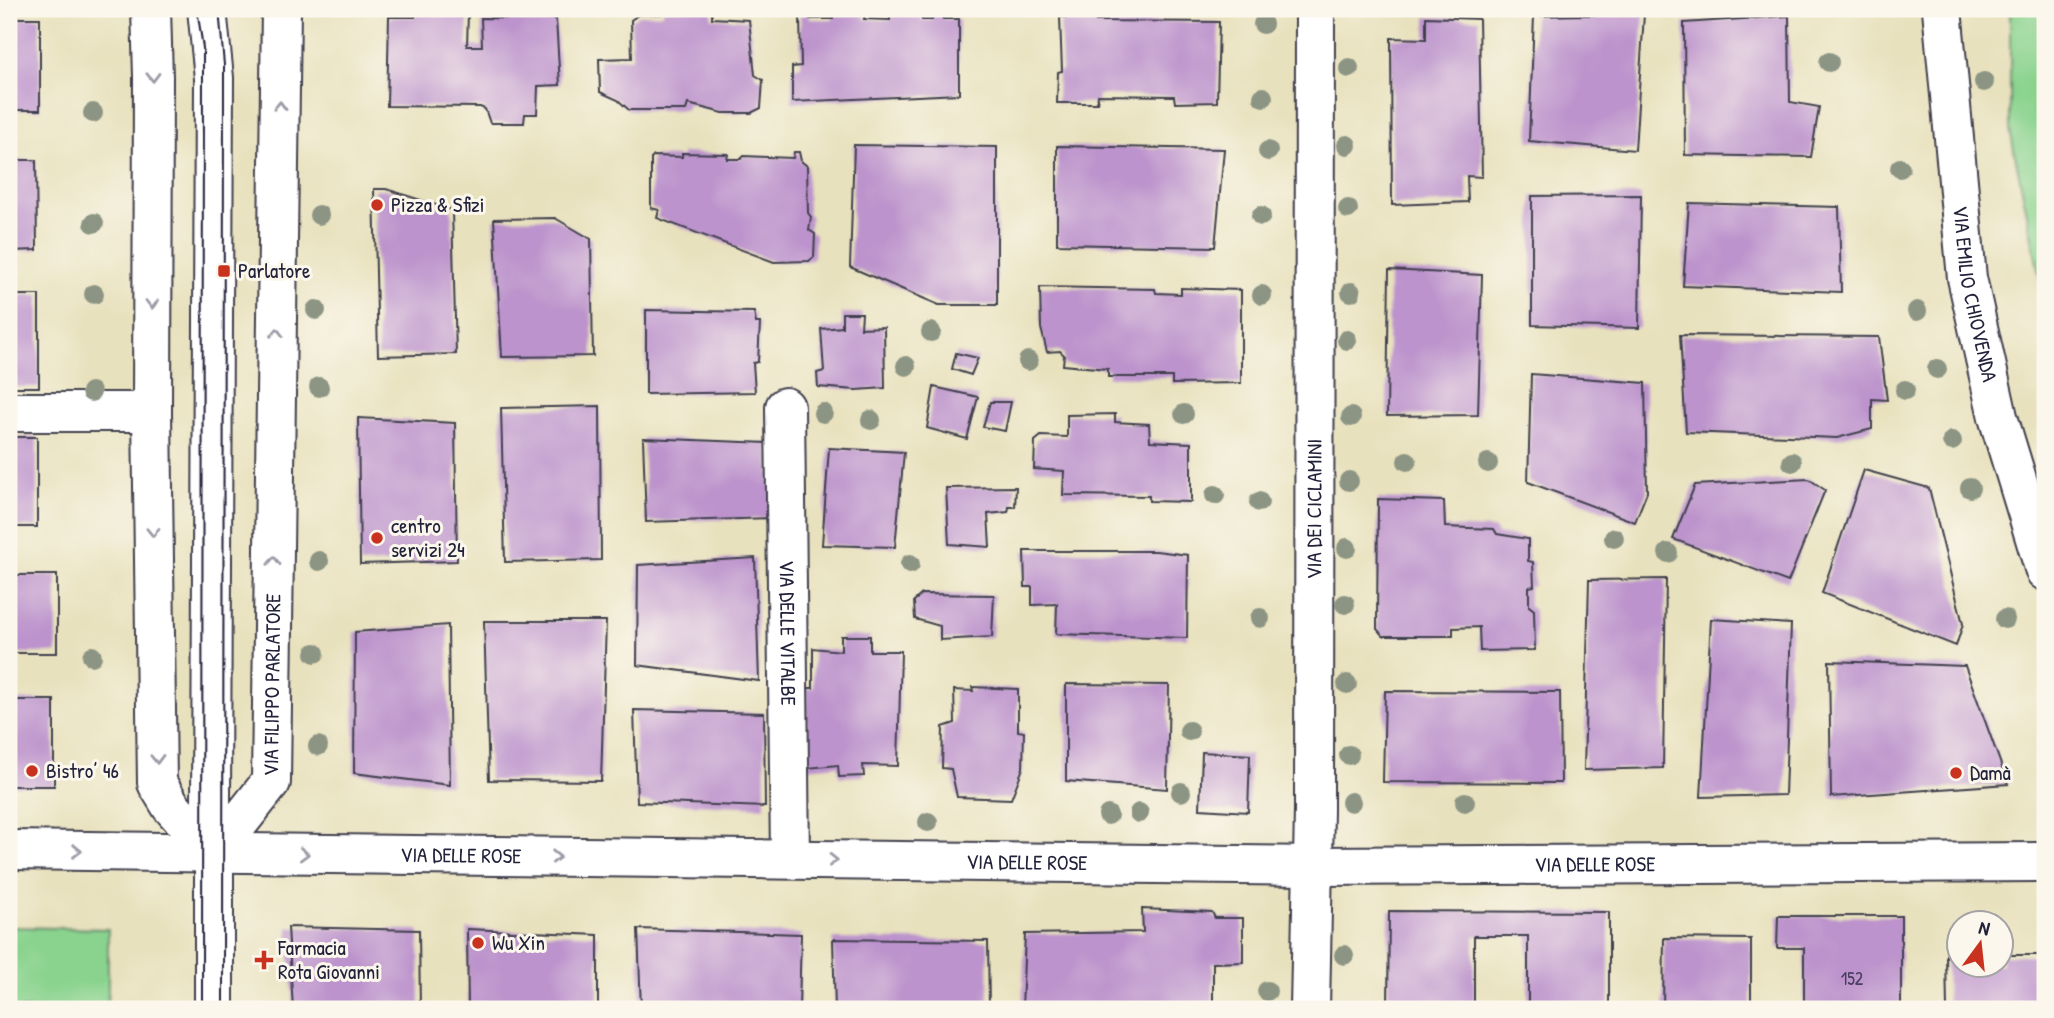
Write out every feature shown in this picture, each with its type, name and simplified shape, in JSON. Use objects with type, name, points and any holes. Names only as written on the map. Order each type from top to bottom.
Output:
[{"type":"street","points":[[151,9],[152,412],[157,783],[171,806],[214,854]]},
{"type":"street","points":[[207,9],[214,78],[211,808],[214,854],[214,1009]]},
{"type":"street","name":"VIA FILIPPO PARLATORE","points":[[214,854],[271,782],[281,9]]},
{"type":"street","name":"VIA DEI CICLAMINI","points":[[1310,1009],[1313,866],[1315,9]]},
{"type":"street","name":"VIA EMILIO CHIOVENDA","points":[[1941,9],[1967,278],[1998,417],[2045,571]]},
{"type":"street","name":"VIA DELLE VITALBE","points":[[785,407],[790,859]]},
{"type":"street","points":[[9,412],[152,412]]},
{"type":"street","name":"VIA DELLE ROSE","points":[[9,850],[1313,866],[2045,862]]},
{"type":"green space","points":[[2010,9],[2045,9],[2045,303],[2010,130]]},
{"type":"green space","points":[[9,927],[108,929],[108,1009],[9,1009]]},
{"type":"building","points":[[417,9],[464,9],[468,13],[467,46],[482,46],[481,18],[556,19],[560,85],[538,86],[537,114],[525,114],[524,123],[490,123],[485,109],[480,107],[387,106],[389,17],[415,17]]},
{"type":"building","points":[[663,9],[712,9],[712,18],[749,20],[755,75],[763,80],[761,108],[751,113],[723,113],[688,104],[686,110],[629,110],[618,100],[600,92],[599,59],[632,58],[631,20],[638,15],[663,14]]},
{"type":"building","points":[[833,11],[865,12],[864,19],[890,20],[890,12],[920,12],[922,20],[932,20],[931,13],[940,12],[943,19],[959,19],[959,94],[792,102],[792,67],[801,66],[800,15],[810,14],[810,19],[833,19]]},
{"type":"building","points":[[1644,14],[1635,150],[1529,141],[1534,16]]},
{"type":"building","points":[[1789,16],[1790,102],[1819,107],[1811,157],[1685,155],[1684,23]]},
{"type":"building","points":[[1060,17],[1096,17],[1096,21],[1219,22],[1217,102],[1175,103],[1174,96],[1098,95],[1097,103],[1057,103],[1058,72],[1062,71]]},
{"type":"building","points":[[1426,17],[1479,19],[1482,177],[1467,176],[1468,202],[1392,205],[1391,38],[1426,39]]},
{"type":"building","points":[[9,18],[40,18],[40,110],[9,110]]},
{"type":"building","points":[[854,145],[997,147],[997,305],[939,305],[850,267]]},
{"type":"building","points":[[1057,146],[1224,149],[1215,247],[1057,244]]},
{"type":"building","points":[[794,152],[799,152],[801,161],[807,166],[808,213],[811,217],[809,230],[815,234],[814,257],[809,261],[774,262],[657,218],[659,210],[651,208],[651,159],[654,156],[682,157],[682,153],[728,154],[727,159],[741,159],[744,156],[793,158]]},
{"type":"building","points":[[9,160],[36,160],[37,250],[9,251]]},
{"type":"building","points":[[374,189],[386,189],[452,210],[456,354],[378,356]]},
{"type":"building","points":[[1641,195],[1639,328],[1532,325],[1532,196]]},
{"type":"building","points":[[1689,203],[1839,207],[1841,292],[1683,286]]},
{"type":"building","points":[[555,218],[591,239],[593,356],[502,357],[494,219]]},
{"type":"building","points":[[1389,270],[1482,275],[1478,415],[1387,416]]},
{"type":"building","points":[[1040,287],[1155,289],[1156,293],[1181,294],[1181,288],[1241,290],[1241,383],[1172,384],[1172,377],[1108,377],[1108,369],[1063,365],[1064,355],[1060,351],[1047,352],[1041,328]]},
{"type":"building","points":[[9,295],[39,295],[39,387],[9,387]]},
{"type":"building","points":[[646,310],[754,312],[756,323],[760,323],[758,362],[753,363],[755,392],[646,394]]},
{"type":"building","points":[[842,313],[862,313],[861,328],[884,327],[885,388],[856,390],[818,387],[817,373],[824,371],[821,329],[842,327]]},
{"type":"building","points":[[1680,335],[1879,337],[1887,400],[1872,399],[1872,429],[1837,438],[1686,432]]},
{"type":"building","points":[[956,353],[978,358],[971,375],[952,369]]},
{"type":"building","points":[[1531,374],[1645,383],[1647,492],[1635,522],[1528,482]]},
{"type":"building","points":[[934,387],[978,397],[967,439],[927,428]]},
{"type":"building","points":[[990,402],[1011,402],[1005,431],[983,427]]},
{"type":"building","points":[[600,406],[601,560],[505,562],[501,408]]},
{"type":"building","points":[[1115,414],[1115,422],[1149,424],[1150,441],[1191,443],[1191,502],[1149,501],[1149,496],[1063,495],[1064,471],[1034,469],[1035,441],[1041,436],[1067,437],[1067,415]]},
{"type":"building","points":[[358,418],[455,423],[457,561],[360,564]]},
{"type":"building","points":[[9,437],[37,437],[37,527],[9,527]]},
{"type":"building","points":[[643,438],[768,443],[774,518],[646,522]]},
{"type":"building","points":[[829,448],[904,452],[895,547],[822,545]]},
{"type":"building","points":[[1864,470],[1929,488],[1963,624],[1956,646],[1822,593]]},
{"type":"building","points":[[1809,479],[1825,490],[1788,582],[1673,539],[1695,485]]},
{"type":"building","points":[[1016,487],[1015,507],[1009,507],[1008,512],[988,514],[990,547],[949,544],[946,488]]},
{"type":"building","points":[[1378,499],[1444,501],[1445,527],[1494,529],[1497,534],[1528,539],[1528,561],[1533,562],[1534,586],[1529,587],[1529,606],[1534,610],[1535,650],[1480,651],[1479,627],[1453,628],[1453,636],[1383,636],[1377,629]]},
{"type":"building","points":[[1024,551],[1156,551],[1188,555],[1187,638],[1056,634],[1057,604],[1032,605],[1032,587],[1025,587]]},
{"type":"building","points":[[755,558],[759,681],[637,665],[638,565]]},
{"type":"building","points":[[9,575],[57,575],[57,653],[9,653]]},
{"type":"building","points":[[1666,579],[1663,768],[1584,770],[1589,580]]},
{"type":"building","points":[[922,594],[994,595],[992,637],[940,640],[940,626],[915,619],[914,601]]},
{"type":"building","points":[[1711,619],[1791,624],[1785,795],[1701,797]]},
{"type":"building","points":[[484,621],[606,621],[601,781],[489,780]]},
{"type":"building","points":[[448,625],[450,785],[354,773],[355,632]]},
{"type":"building","points":[[841,636],[870,636],[870,651],[901,651],[898,766],[863,765],[864,776],[839,777],[838,765],[808,768],[806,688],[813,688],[813,648],[841,651]]},
{"type":"building","points":[[1829,661],[1965,666],[2008,784],[1831,797]]},
{"type":"building","points":[[1066,684],[1169,685],[1167,789],[1066,781]]},
{"type":"building","points":[[972,687],[1018,689],[1018,731],[1024,732],[1023,768],[1011,799],[957,797],[951,769],[942,768],[943,727],[955,723],[954,690],[973,691]]},
{"type":"building","points":[[1385,691],[1560,692],[1561,783],[1383,782]]},
{"type":"building","points":[[9,700],[54,700],[54,786],[9,786]]},
{"type":"building","points":[[634,710],[764,713],[765,807],[637,802]]},
{"type":"building","points":[[1202,752],[1250,755],[1248,812],[1200,809]]},
{"type":"building","points":[[1142,909],[1212,912],[1215,918],[1243,918],[1243,962],[1213,963],[1213,1009],[1022,1009],[1025,934],[1143,932]]},
{"type":"building","points":[[1389,911],[1609,912],[1609,1009],[1528,1009],[1528,936],[1474,936],[1474,1009],[1388,1009]]},
{"type":"building","points":[[1778,916],[1901,916],[1901,1009],[1804,1009],[1804,948],[1777,948]]},
{"type":"building","points":[[288,927],[419,930],[420,1009],[293,1009]]},
{"type":"building","points":[[467,929],[598,935],[598,1009],[468,1009]]},
{"type":"building","points":[[638,929],[801,934],[799,1009],[641,1009]]},
{"type":"building","points":[[1664,938],[1751,939],[1751,1009],[1663,1009]]},
{"type":"building","points":[[833,939],[988,941],[989,1009],[835,1009]]},
{"type":"building","points":[[2016,955],[2045,955],[2045,1009],[1947,1009],[1946,979],[2016,979]]},
{"type":"tram line","points":[[197,9],[203,48],[202,1009]]},
{"type":"tram line","points":[[219,9],[224,65],[223,1009]]},
{"type":"place","name":"Pizza & Sfizi","points":[[377,205]]},
{"type":"place","name":"Parlatore","points":[[224,271]]},
{"type":"place","name":"centro servizi 24","points":[[377,538]]},
{"type":"place","name":"Bistro’ 46","points":[[32,771]]},
{"type":"place","name":"Damà","points":[[1956,773]]},
{"type":"place","name":"Wu Xin","points":[[478,943]]},
{"type":"place","name":"Farmacia Rota Giovanni","points":[[264,960]]}]
